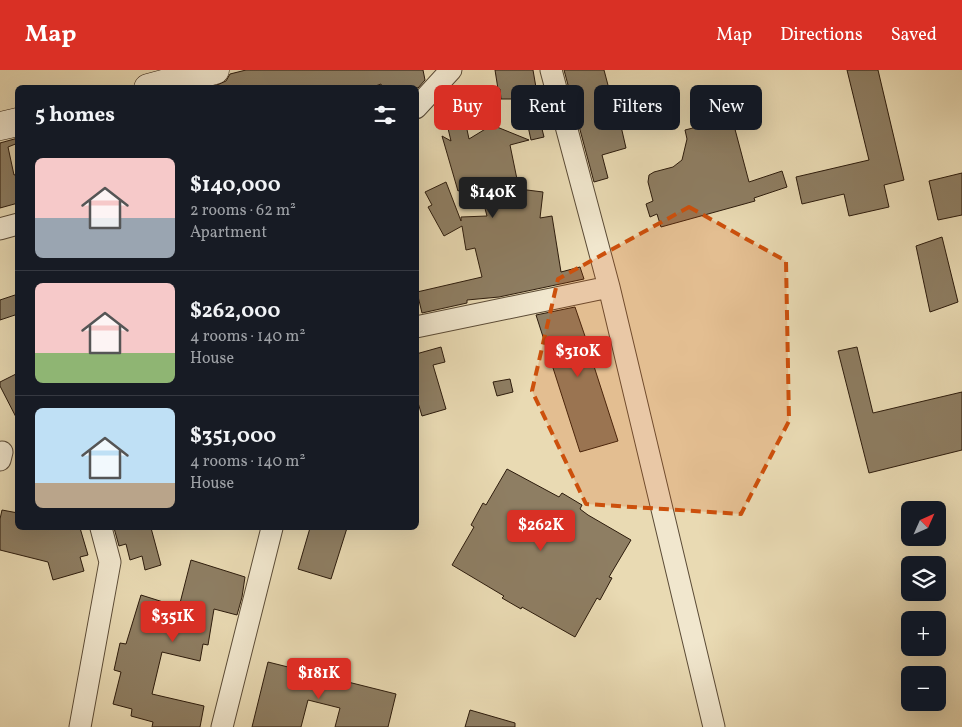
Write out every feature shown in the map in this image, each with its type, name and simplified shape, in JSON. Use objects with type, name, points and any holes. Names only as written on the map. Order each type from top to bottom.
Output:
[{"type":"main road","points":[[159,85],[215,70]]},
{"type":"main road","points":[[0,126],[15,123]]},
{"type":"street","points":[[419,105],[451,70]]},
{"type":"street","points":[[551,70],[609,287],[714,727]]},
{"type":"street","points":[[0,229],[15,225]]},
{"type":"street","points":[[419,326],[609,287]]},
{"type":"street","points":[[80,727],[110,562],[102,530]]},
{"type":"street","points":[[222,727],[271,530]]},
{"type":"highlighted area","points":[[689,207],[786,261],[789,421],[741,514],[586,504],[532,391],[558,279]]},
{"type":"building","points":[[246,70],[423,70],[425,80],[419,87],[419,85],[381,84],[217,85],[226,81],[230,74]]},
{"type":"building","points":[[495,70],[533,70],[536,85],[511,85],[511,99],[501,99],[501,85],[497,85]]},
{"type":"building","points":[[564,70],[604,70],[608,85],[594,85],[594,130],[622,130],[626,148],[602,155],[608,178],[594,182],[580,130],[584,130],[584,85],[568,85]]},
{"type":"building","points":[[847,70],[878,70],[904,180],[884,185],[889,207],[849,216],[844,194],[802,204],[796,177],[869,160]]},
{"type":"building","points":[[501,129],[529,140],[510,145],[519,189],[543,192],[540,218],[552,216],[561,272],[580,267],[584,279],[499,297],[467,300],[467,303],[422,313],[419,292],[482,277],[475,248],[466,250],[462,226],[444,236],[428,207],[432,205],[425,192],[446,182],[461,221],[461,217],[487,216],[478,182],[458,191],[442,136],[451,141],[448,130],[467,130],[469,139],[484,130]]},
{"type":"building","points":[[529,130],[542,130],[544,137],[531,140]]},
{"type":"building","points":[[685,130],[735,130],[749,182],[782,171],[787,187],[754,198],[755,201],[661,227],[657,214],[650,217],[646,204],[653,201],[648,182],[649,175],[673,167],[682,160],[687,139]]},
{"type":"building","points":[[15,139],[15,144],[8,147],[15,175],[15,204],[0,208],[0,143]]},
{"type":"building","points":[[962,173],[962,215],[938,220],[929,181]]},
{"type":"building","points":[[942,237],[958,302],[930,312],[916,246]]},
{"type":"building","points":[[15,295],[15,315],[0,320],[0,300]]},
{"type":"building","points":[[575,307],[587,342],[594,340],[599,354],[591,357],[618,441],[580,452],[536,315]]},
{"type":"building","points":[[441,347],[445,362],[433,365],[446,409],[422,416],[419,406],[419,353]]},
{"type":"building","points":[[857,347],[873,413],[962,392],[962,450],[869,473],[838,351]]},
{"type":"building","points":[[15,374],[15,415],[0,386],[0,382]]},
{"type":"building","points":[[510,379],[513,392],[497,396],[493,382]]},
{"type":"building","points":[[507,469],[559,497],[562,493],[582,505],[580,509],[588,515],[631,540],[609,577],[612,578],[600,600],[597,598],[575,637],[502,598],[504,596],[452,565],[474,527],[471,525],[483,503],[486,505]]},
{"type":"building","points":[[2,510],[15,512],[15,530],[81,530],[88,555],[80,557],[84,571],[53,580],[48,562],[0,550],[0,519]]},
{"type":"building","points":[[115,530],[152,530],[161,565],[145,570],[142,556],[130,560],[126,544],[119,546]]},
{"type":"building","points":[[309,530],[346,530],[331,579],[298,569]]},
{"type":"building","points":[[191,560],[245,577],[242,597],[237,615],[214,609],[208,645],[203,644],[200,661],[162,652],[152,694],[204,706],[200,727],[152,727],[153,722],[131,716],[132,709],[113,704],[121,672],[114,670],[120,643],[126,644],[141,595],[179,607]]},
{"type":"building","points":[[268,662],[396,694],[388,727],[335,727],[340,708],[308,700],[301,727],[252,727]]},
{"type":"building","points":[[470,710],[515,723],[515,727],[465,727]]}]
